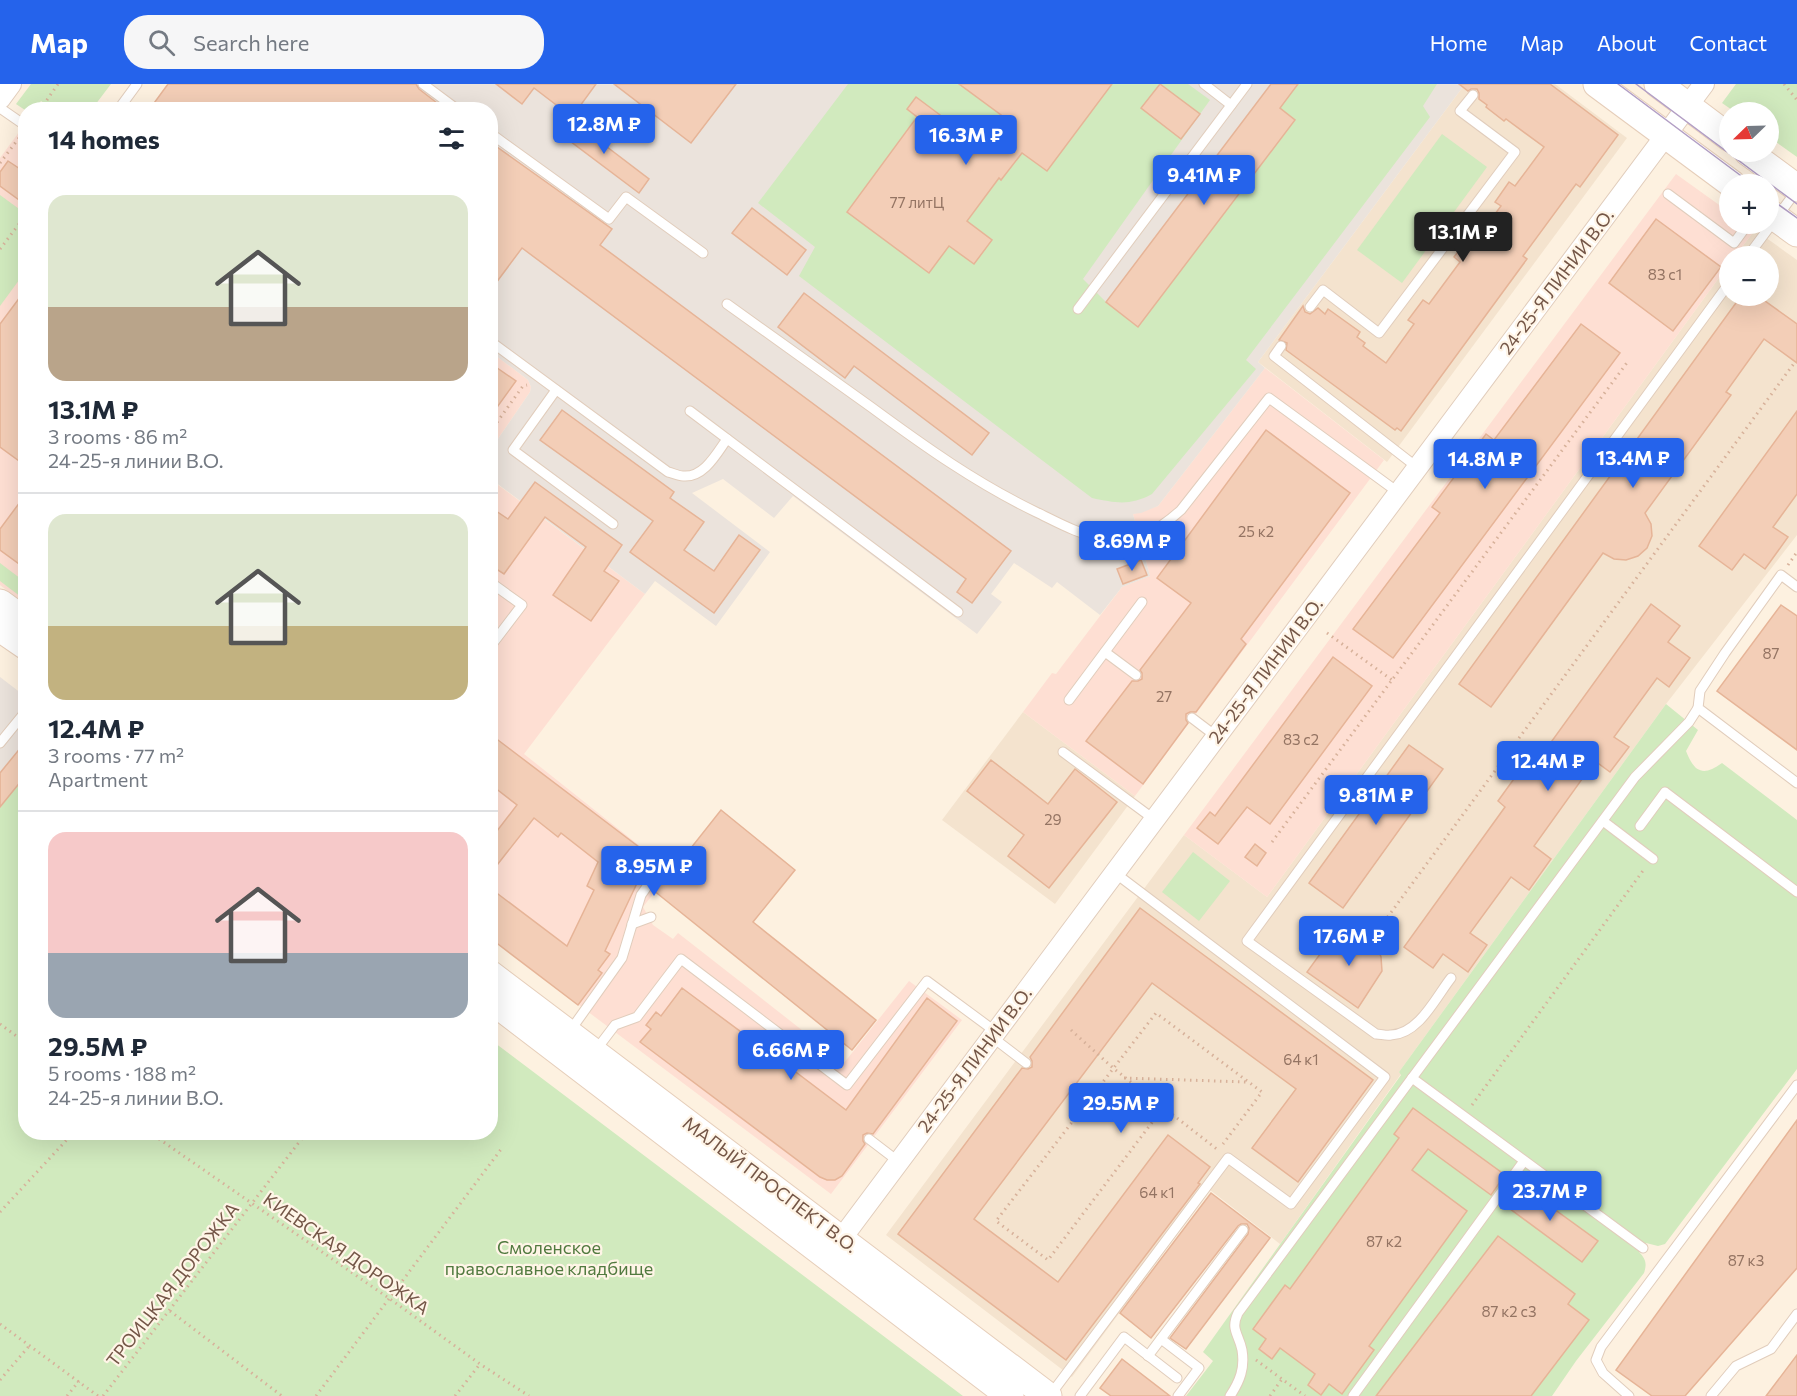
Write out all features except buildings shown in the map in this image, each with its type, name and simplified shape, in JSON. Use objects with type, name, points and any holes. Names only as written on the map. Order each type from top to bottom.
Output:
[{"type":"main road","points":[[1597,84],[1719,175]]},
{"type":"main road","points":[[1658,84],[1719,130]]},
{"type":"main road","points":[[1761,162],[1797,189]]},
{"type":"main road","points":[[0,603],[18,616]]},
{"type":"main road","points":[[0,628],[18,640]]},
{"type":"main road","name":"МАЛЫЙ ПРОСПЕКТ В.О.","points":[[498,980],[569,1033],[588,1061]]},
{"type":"main road","name":"МАЛЫЙ ПРОСПЕКТ В.О.","points":[[498,1004],[588,1061],[835,1248],[1049,1396]]},
{"type":"main road","name":"МАЛЫЙ ПРОСПЕКТ В.О.","points":[[835,1248],[1010,1396]]},
{"type":"street","points":[[0,99],[11,84]]},
{"type":"street","name":"24-25-Я ЛИНИИ В.О.","points":[[835,1248],[1704,84]]},
{"type":"lane","points":[[124,102],[137,84]]},
{"type":"lane","points":[[423,84],[447,102]]},
{"type":"lane","points":[[1204,84],[1231,105]]},
{"type":"lane","points":[[1078,309],[1247,84]]},
{"type":"lane","points":[[1310,307],[1323,290],[1379,333],[1515,152],[1460,111],[1473,94]]},
{"type":"lane","points":[[0,108],[18,122]]},
{"type":"lane","points":[[498,139],[609,219],[626,197],[702,253]]},
{"type":"lane","points":[[1757,246],[1781,221],[1797,189]]},
{"type":"lane","points":[[1668,194],[1719,232]]},
{"type":"lane","points":[[1722,234],[1734,243],[1741,234]]},
{"type":"lane","points":[[1451,978],[1419,1020],[1408,1030],[1392,1036],[1376,1034],[1247,941],[1719,297]]},
{"type":"lane","points":[[727,304],[949,463],[998,493],[1071,529],[1102,538],[1125,539],[1148,534],[1166,524],[1181,510],[1269,398],[1399,493]]},
{"type":"lane","points":[[1281,346],[1274,356],[1418,468]]},
{"type":"lane","points":[[498,347],[668,472],[684,476],[699,472],[711,462],[727,439]]},
{"type":"lane","points":[[556,390],[513,450],[613,524]]},
{"type":"lane","points":[[690,411],[958,612]]},
{"type":"lane","points":[[1230,1396],[1240,1382],[1243,1367],[1234,1322],[1238,1313],[1635,777],[1689,722],[1698,708],[1700,691],[1781,575],[1797,587]]},
{"type":"lane","points":[[498,588],[522,605],[498,636]]},
{"type":"lane","points":[[1069,700],[1142,602]]},
{"type":"lane","points":[[1105,652],[1136,675]]},
{"type":"lane","points":[[1698,708],[1797,783]]},
{"type":"lane","points":[[1192,718],[1217,737]]},
{"type":"lane","points":[[0,743],[18,721]]},
{"type":"lane","points":[[1063,752],[1155,820]]},
{"type":"lane","points":[[1640,826],[1665,792],[1797,892]]},
{"type":"lane","points":[[1602,821],[1653,859]]},
{"type":"lane","points":[[1049,1396],[1228,1158],[1291,1204],[1385,1077],[1115,873]]},
{"type":"lane","points":[[569,1033],[622,958],[641,895],[648,885]]},
{"type":"lane","points":[[632,924],[651,917]]},
{"type":"lane","points":[[588,1061],[615,1025],[636,1017],[681,959],[847,1085],[927,981],[994,1034],[1026,1063]]},
{"type":"lane","points":[[1412,1078],[1643,1248]]},
{"type":"lane","points":[[1629,1396],[1603,1373],[1596,1360],[1601,1347],[1797,1085]]},
{"type":"lane","points":[[869,1139],[899,1162]]},
{"type":"lane","points":[[1353,1396],[1524,1161]]},
{"type":"lane","points":[[1148,1356],[1243,1230]]},
{"type":"lane","points":[[1711,1396],[1736,1366],[1771,1350],[1797,1314]]},
{"type":"lane","points":[[1080,1396],[1124,1337],[1177,1378]]},
{"type":"lane","points":[[1161,1339],[1199,1368],[1178,1396]]},
{"type":"path","points":[[46,102],[58,84]]},
{"type":"path","points":[[1784,84],[1797,100]]},
{"type":"path","points":[[0,163],[18,139]]},
{"type":"path","points":[[0,249],[18,225]]},
{"type":"path","points":[[1272,843],[1629,360]]},
{"type":"path","points":[[1384,922],[1795,362]]},
{"type":"path","points":[[498,421],[523,386],[530,384]]},
{"type":"path","points":[[1328,633],[1392,680]]},
{"type":"path","points":[[1464,1116],[1653,859]]},
{"type":"path","points":[[1163,1108],[1048,1260],[996,1221],[1156,1013],[1262,1092],[1218,1151]]},
{"type":"path","points":[[0,1024],[18,1037]]},
{"type":"path","points":[[1071,1030],[1124,1078],[1228,1158]]},
{"type":"path","points":[[1124,1078],[1248,1082]]},
{"type":"path","points":[[0,1212],[67,1140]]},
{"type":"path","name":"КИЕВСКАЯ ДОРОЖКА","points":[[160,1140],[529,1396]]},
{"type":"path","name":"ТРОИЦКАЯ ДОРОЖКА","points":[[103,1396],[301,1140]]},
{"type":"path","points":[[316,1396],[502,1148]]},
{"type":"path","points":[[170,1311],[282,1396]]},
{"type":"path","points":[[0,1324],[98,1396]]},
{"type":"path","points":[[0,1380],[30,1345]]},
{"type":"path","points":[[1241,1349],[1305,1396]]},
{"type":"path","points":[[455,1396],[480,1364]]},
{"type":"path","points":[[1270,1396],[1282,1379]]},
{"type":"path","points":[[67,1396],[79,1382]]},
{"type":"shaded area","points":[[168,84],[1465,84],[1258,362],[1265,368],[1158,506],[1133,514],[1150,576],[1122,587],[1100,615],[1057,582],[1052,588],[1014,563],[991,594],[1002,602],[977,634],[793,496],[774,518],[723,479],[692,493],[770,552],[716,626],[655,581],[645,594],[498,484],[498,439],[530,392],[531,387],[528,380],[498,357],[498,102],[155,102]]},
{"type":"shaded area","points":[[1465,84],[1555,84],[1627,138],[1387,462],[1258,362]]},
{"type":"shaded area","points":[[18,134],[18,599],[0,585],[0,158]]},
{"type":"shaded area","points":[[1676,174],[1719,205],[1719,234],[1752,234],[1743,246],[1719,246],[1719,278],[1267,897],[1184,835]]},
{"type":"shaded area","points":[[1752,234],[1761,234],[1777,246],[1743,246]]},
{"type":"shaded area","points":[[1779,247],[1797,260],[1797,535],[1666,704],[1399,1072],[1401,1074],[1280,1244],[1210,1190],[1072,1377],[886,1235],[1184,835],[1267,897],[1719,278],[1719,306],[1779,306]]},
{"type":"shaded area","points":[[498,357],[528,380],[531,387],[530,392],[498,439]]},
{"type":"shaded area","points":[[1265,368],[1384,460],[1135,796],[1023,712],[1052,673],[1056,674],[1122,587],[1150,576],[1133,514],[1158,506]]},
{"type":"shaded area","points":[[498,485],[645,594],[524,754],[655,858],[641,882],[654,893],[643,907],[653,925],[673,939],[678,933],[844,1063],[909,981],[962,1020],[831,1194],[498,944]]},
{"type":"shaded area","points":[[0,677],[18,691],[18,784],[0,808]]},
{"type":"shaded area","points":[[1023,712],[1135,796],[1055,904],[942,820]]},
{"type":"green space","points":[[31,84],[111,84],[97,102],[41,101],[16,104]]},
{"type":"green space","points":[[848,84],[1188,84],[1210,100],[1083,279],[1106,302],[1138,327],[1295,120],[1280,108],[1298,84],[1437,84],[1423,106],[1430,117],[1246,360],[1256,369],[1152,494],[1130,502],[1123,502],[1092,498],[799,276],[815,247],[758,203]]},
{"type":"green space","points":[[1736,84],[1797,84],[1797,157],[1779,144],[1779,102],[1723,102]]},
{"type":"green space","points":[[1442,134],[1487,167],[1402,283],[1357,250]]},
{"type":"green space","points":[[0,195],[18,208],[18,282],[0,306]]},
{"type":"green space","points":[[0,563],[18,577],[18,595],[0,581]]},
{"type":"green space","points":[[1666,704],[1698,730],[1686,751],[1696,768],[1704,771],[1722,763],[1797,820],[1797,1069],[1665,1244],[1658,1246],[1646,1243],[1639,1252],[1645,1262],[1644,1273],[1552,1396],[1186,1396],[1213,1361],[1203,1352],[1401,1075],[1399,1072]]},
{"type":"green space","name":"Смоленское православное кладбище","points":[[18,784],[18,1140],[498,1140],[498,1045],[963,1396],[0,1396],[0,808]]},
{"type":"green space","points":[[1193,852],[1230,881],[1199,921],[1162,892]]},
{"type":"tram line","points":[[1618,84],[1739,174]]},
{"type":"tram line","points":[[1636,84],[1797,204]]},
{"type":"tram line","points":[[1779,205],[1797,218]]}]
